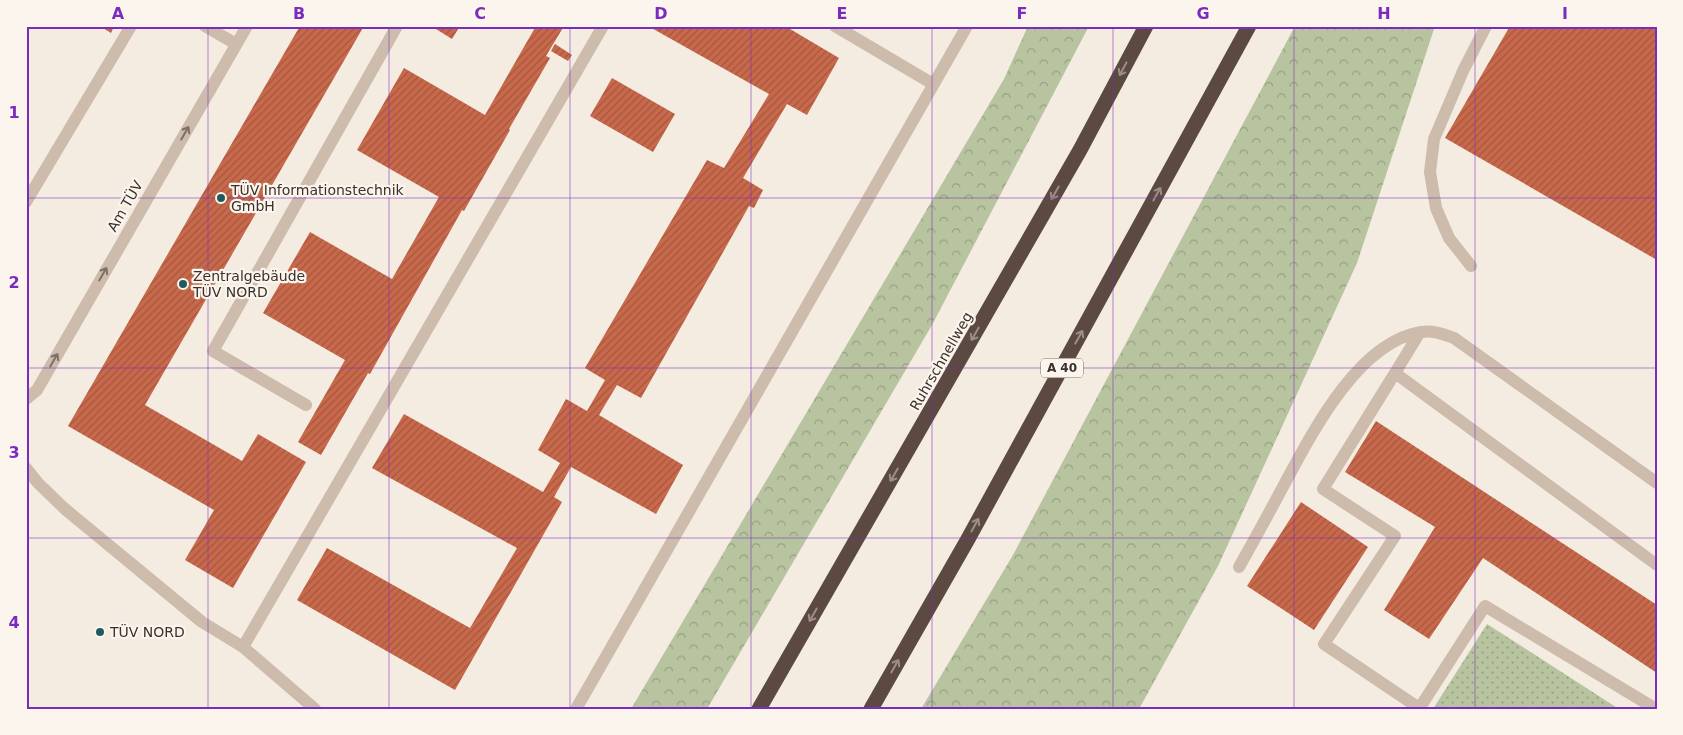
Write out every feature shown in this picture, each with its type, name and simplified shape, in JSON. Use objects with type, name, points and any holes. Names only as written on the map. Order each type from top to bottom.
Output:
[{"type":"highway","name":"Ruhrschnellweg","points":[[759,709],[1075,159],[1146,26]]},
{"type":"highway","name":"A 40","points":[[871,709],[968,539],[1249,26]]},
{"type":"lane","points":[[26,202],[131,26]]},
{"type":"lane","points":[[205,26],[236,44]]},
{"type":"lane","name":"Am TÜV","points":[[26,399],[37,390],[247,26]]},
{"type":"lane","points":[[306,405],[213,352],[397,26]]},
{"type":"lane","points":[[243,646],[603,26]]},
{"type":"lane","points":[[835,26],[934,84]]},
{"type":"lane","points":[[576,709],[967,26]]},
{"type":"lane","points":[[1471,266],[1449,238],[1436,208],[1430,172],[1434,139],[1463,71],[1486,26]]},
{"type":"lane","points":[[1420,332],[1323,489],[1394,536],[1324,644],[1419,708],[1485,606],[1656,709]]},
{"type":"lane","points":[[1239,567],[1329,407],[1349,380],[1370,359],[1390,344],[1420,332],[1436,332],[1454,338],[1657,483]]},
{"type":"lane","points":[[1395,373],[1657,565]]},
{"type":"lane","points":[[26,468],[38,483],[65,508],[202,622],[243,646],[315,709]]},
{"type":"green space","points":[[1028,26],[1089,26],[932,325],[707,709],[631,709],[1004,79]]},
{"type":"green space","points":[[1295,26],[1435,26],[1357,263],[1218,566],[1139,709],[921,709],[1013,555]]},
{"type":"green space","points":[[1487,624],[1619,709],[1433,709]]},
{"type":"building","points":[[100,26],[114,26],[111,33]]},
{"type":"building","name":"Zentralgebäude TÜV NORD","points":[[300,26],[364,26],[145,405],[242,461],[258,434],[306,462],[233,588],[185,560],[214,510],[68,426]]},
{"type":"building","points":[[431,26],[460,26],[452,39]]},
{"type":"building","points":[[536,26],[564,26],[546,56],[550,58],[510,130],[464,211],[462,210],[370,374],[368,373],[321,455],[298,442],[345,360],[263,313],[310,232],[392,279],[439,197],[357,150],[404,68],[485,115]]},
{"type":"building","points":[[648,26],[785,26],[839,58],[807,115],[787,104],[743,178],[763,190],[754,208],[749,206],[641,398],[617,385],[599,415],[683,465],[656,514],[571,467],[554,497],[562,502],[455,690],[297,600],[327,548],[470,628],[517,548],[372,468],[404,414],[543,492],[560,463],[538,450],[566,399],[587,411],[605,380],[585,368],[707,160],[724,168],[769,94]]},
{"type":"building","points":[[1510,26],[1657,26],[1657,260],[1445,138]]},
{"type":"building","points":[[555,44],[572,55],[568,61],[551,51]]},
{"type":"building","points":[[612,78],[675,114],[653,152],[590,116]]},
{"type":"building","points":[[1376,421],[1657,605],[1657,673],[1483,558],[1429,639],[1384,610],[1435,527],[1345,472]]},
{"type":"building","points":[[1301,502],[1368,547],[1314,630],[1247,586]]},
{"type":"place","name":"TÜV Informationstechnik GmbH","points":[[221,198]]},
{"type":"place","name":"Zentralgebäude TÜV NORD","points":[[183,284]]},
{"type":"place","name":"TÜV NORD","points":[[100,632]]}]
